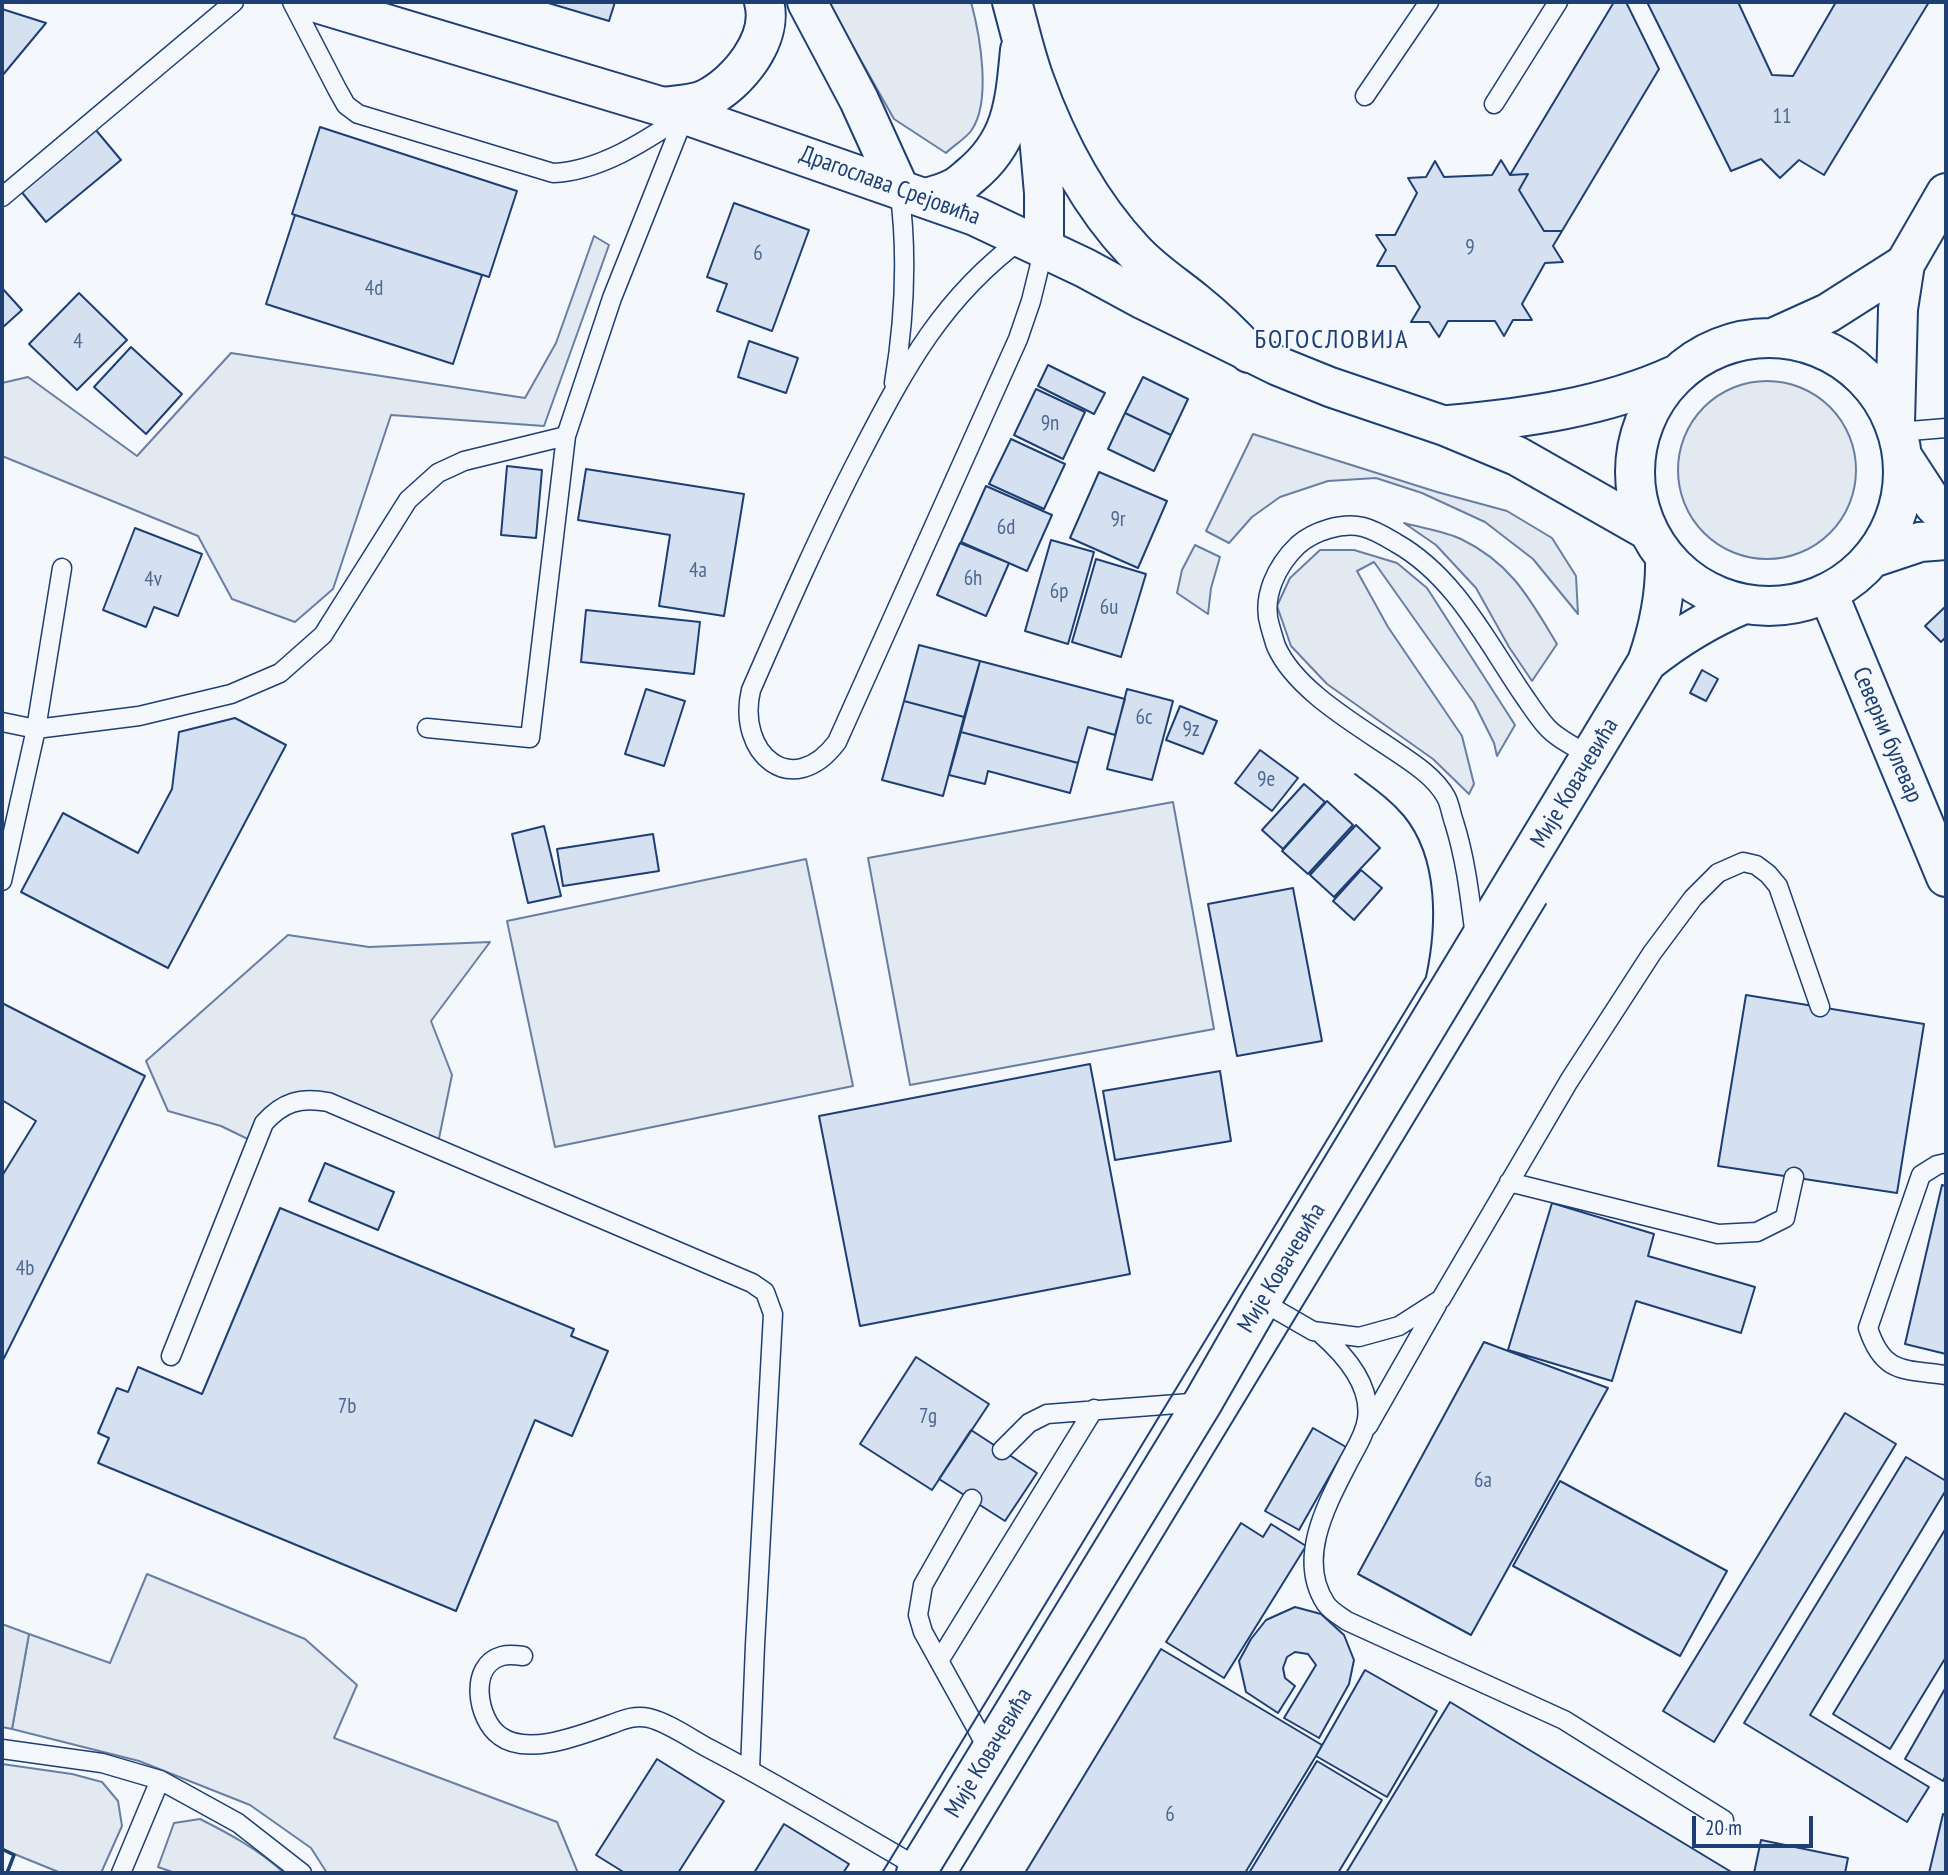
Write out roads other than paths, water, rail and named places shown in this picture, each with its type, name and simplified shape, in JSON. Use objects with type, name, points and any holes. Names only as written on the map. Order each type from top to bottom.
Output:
[{"type":"main road","name":"Драгослава Срејовића","points":[[313,2],[674,111],[975,216],[1304,377],[1445,426],[1517,456],[1656,544]]},
{"type":"main road","points":[[674,111],[707,98],[733,79],[747,64],[765,23],[764,2]]},
{"type":"main road","points":[[807,2],[913,193],[954,189],[996,151],[1010,121],[1017,85],[1017,18]]},
{"type":"main road","points":[[1017,18],[1033,77],[1060,141],[1080,178],[1118,233],[1134,251],[1213,316],[1249,352]]},
{"type":"main road","points":[[1033,77],[1042,158],[1033,243]]},
{"type":"main road","name":"Мије Ковачевића","points":[[1898,437],[1897,323],[1905,264],[1946,193]]},
{"type":"main road","name":"Мије Ковачевића","points":[[1775,337],[1828,313],[1905,264]]},
{"type":"main road","name":"Мије Ковачевића","points":[[917,1871],[1203,1402],[1261,1301],[1647,663],[1663,606],[1656,544],[1635,490],[1636,448],[1650,409],[1675,375],[1696,358],[1721,346],[1747,339],[1775,337],[1813,345],[1848,362],[1876,390],[1898,437]]},
{"type":"main road","name":"Драгослава Срејовића","points":[[1445,426],[1488,422],[1605,400],[1647,388],[1675,375]]},
{"type":"main road","points":[[1898,437],[1934,505],[1946,517]]},
{"type":"main road","points":[[1872,558],[1892,527],[1902,492],[1898,437]]},
{"type":"main road","points":[[1872,558],[1920,542],[1946,540]]},
{"type":"main road","name":"Мије Ковачевића","points":[[1656,544],[1692,583],[1708,592],[1744,604],[1773,606],[1801,602],[1828,593],[1872,558]]},
{"type":"main road","name":"Северни булевар","points":[[1828,593],[1946,877]]},
{"type":"main road","name":"Мије Ковачевића","points":[[1647,663],[1674,640],[1702,623],[1744,604]]},
{"type":"lane","points":[[2,197],[234,2]]},
{"type":"lane","points":[[292,2],[346,105],[358,114],[553,173],[573,172],[643,143],[674,111]]},
{"type":"lane","points":[[1365,96],[1429,2]]},
{"type":"lane","points":[[1494,104],[1558,2]]},
{"type":"lane","points":[[427,728],[530,738],[566,436],[674,111]]},
{"type":"lane","points":[[892,392],[904,303],[904,222],[913,193]]},
{"type":"lane","points":[[1033,243],[1031,301],[1018,339],[837,741],[830,751],[804,766],[791,770],[779,768],[758,751],[752,735],[749,712],[751,690],[823,526],[892,392],[935,324],[984,268],[1033,243]]},
{"type":"lane","points":[[1898,437],[1946,428]]},
{"type":"lane","points":[[2,722],[36,729],[139,716],[231,694],[281,673],[323,635],[408,500],[438,473],[464,461],[566,436]]},
{"type":"lane","points":[[1477,945],[1465,861],[1446,796],[1414,763],[1341,714],[1307,686],[1276,646],[1268,619],[1269,595],[1272,584],[1289,555],[1300,543],[1311,537],[1343,526],[1362,527],[1406,548],[1456,595],[1547,728],[1590,756]]},
{"type":"lane","points":[[2,881],[36,729],[62,568]]},
{"type":"lane","points":[[1724,1820],[1564,1720],[1347,1621],[1328,1607],[1317,1587],[1314,1566],[1316,1536],[1327,1503],[1363,1433],[1569,1081],[1652,953],[1693,898],[1718,873],[1743,862],[1756,865],[1778,886],[1820,1007]]},
{"type":"lane","points":[[171,1356],[264,1123],[276,1110],[293,1102],[310,1099],[328,1102],[752,1283],[765,1292],[773,1314],[750,1770]]},
{"type":"lane","points":[[1946,1163],[1921,1175],[1868,1328],[1884,1361],[1906,1369],[1946,1375]]},
{"type":"lane","points":[[1509,1182],[1718,1234],[1757,1232],[1785,1218],[1794,1177]]},
{"type":"lane","points":[[1320,1333],[1359,1337],[1399,1326],[1441,1298]]},
{"type":"lane","points":[[1261,1301],[1320,1333],[1338,1349],[1354,1371],[1365,1394],[1368,1417],[1363,1433]]},
{"type":"lane","points":[[1002,1450],[1020,1430],[1037,1418],[1059,1412],[1203,1402]]},
{"type":"lane","points":[[939,1661],[1094,1409]]},
{"type":"lane","points":[[972,1499],[923,1585],[918,1602],[918,1615],[923,1632],[989,1752]]},
{"type":"lane","points":[[523,1656],[503,1655],[496,1658],[489,1663],[481,1677],[483,1713],[499,1736],[530,1745],[560,1740],[633,1717],[652,1718],[750,1770],[917,1871]]},
{"type":"lane","points":[[2,1749],[102,1763],[160,1780],[238,1823],[302,1873]]},
{"type":"lane","points":[[121,1873],[160,1780]]},
{"type":"tram line","points":[[882,1873],[1426,977],[1433,915],[1429,872],[1424,852],[1404,816],[1355,774]]},
{"type":"tram line","points":[[959,1873],[1546,904]]},
{"type":"district","name":"БОГОСЛОВИЈА","points":[[1332,341]]}]
